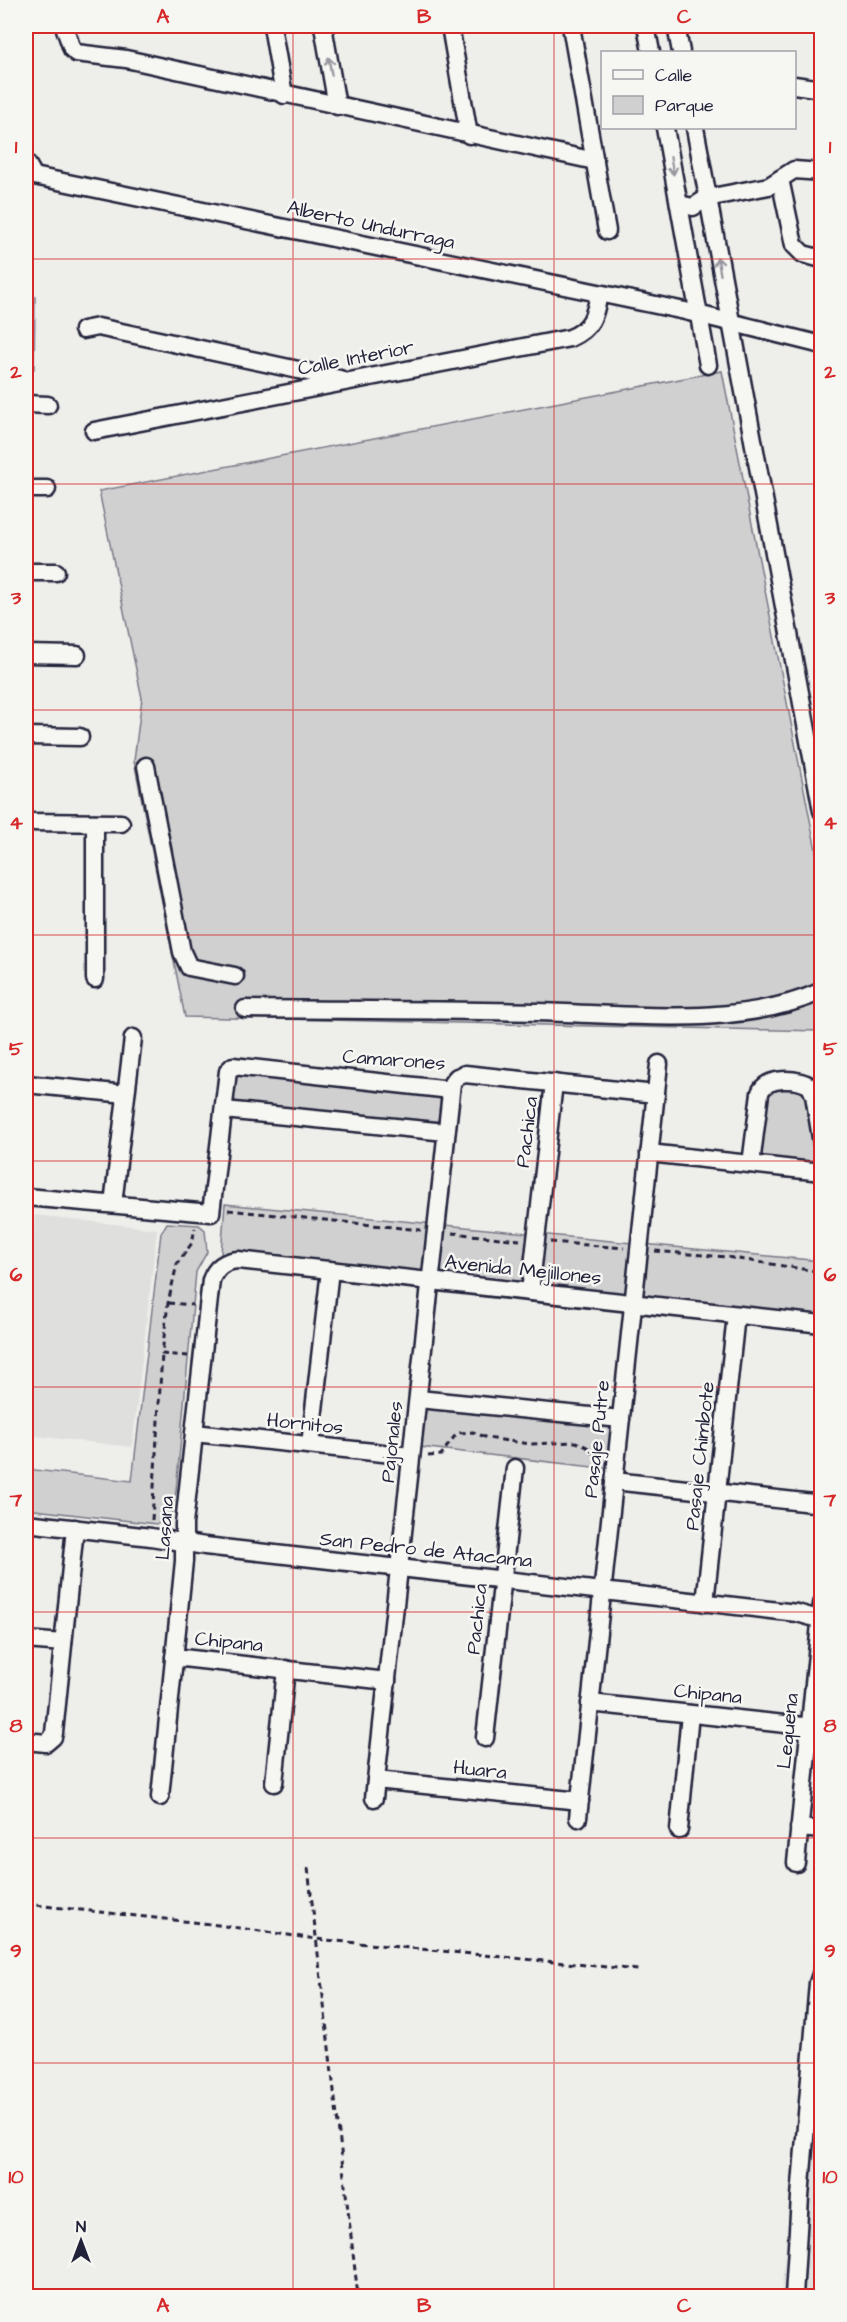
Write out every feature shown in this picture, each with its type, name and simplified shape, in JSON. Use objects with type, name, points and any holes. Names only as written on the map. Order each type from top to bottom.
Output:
[{"type":"street","points":[[64,26],[72,49],[78,54],[126,59],[595,161]]},
{"type":"street","points":[[272,26],[284,95]]},
{"type":"street","points":[[323,26],[337,106]]},
{"type":"street","points":[[450,26],[469,135]]},
{"type":"street","points":[[571,26],[607,231]]},
{"type":"street","points":[[646,26],[651,51]]},
{"type":"street","points":[[676,26],[681,51]]},
{"type":"street","points":[[796,85],[822,89]]},
{"type":"street","points":[[665,129],[708,365]]},
{"type":"street","points":[[695,129],[822,811]]},
{"type":"street","name":"Alberto Undurraga","points":[[30,169],[699,315],[730,324]]},
{"type":"street","points":[[679,204],[693,207],[707,198],[761,188],[800,169],[822,172]]},
{"type":"street","points":[[780,178],[794,245],[803,254],[822,259]]},
{"type":"street","name":"Calle Interior","points":[[94,431],[570,338],[580,334],[590,324],[599,294]]},
{"type":"street","points":[[730,324],[822,345]]},
{"type":"street","points":[[83,330],[98,327],[347,381]]},
{"type":"street","points":[[26,404],[48,405]]},
{"type":"street","points":[[26,489],[47,489]]},
{"type":"street","points":[[26,572],[56,572]]},
{"type":"street","points":[[26,654],[76,655]]},
{"type":"street","points":[[26,736],[80,736]]},
{"type":"street","points":[[146,766],[182,952],[189,967],[235,976]]},
{"type":"street","points":[[26,822],[121,823]]},
{"type":"street","points":[[95,823],[95,979]]},
{"type":"street","points":[[245,1009],[703,1016],[768,1009],[822,991]]},
{"type":"street","points":[[113,1204],[133,1038]]},
{"type":"street","name":"Pasaje Putre","points":[[579,1809],[659,1064]]},
{"type":"street","name":"Camarones","points":[[224,1110],[228,1071],[231,1067],[451,1090],[454,1080],[465,1074],[656,1094]]},
{"type":"street","points":[[751,1164],[760,1093],[769,1082],[800,1082],[810,1086],[814,1095],[822,1144]]},
{"type":"street","name":"Pachica","points":[[530,1292],[554,1083]]},
{"type":"street","points":[[26,1084],[126,1094]]},
{"type":"street","name":"Pajonales","points":[[374,1798],[451,1090]]},
{"type":"street","points":[[26,1197],[207,1211],[224,1110],[446,1132]]},
{"type":"street","points":[[649,1153],[822,1172]]},
{"type":"street","name":"Avenida Mejillones","points":[[220,1265],[238,1260],[822,1324]]},
{"type":"street","name":"Lasana","points":[[160,1797],[194,1433],[211,1280],[220,1265]]},
{"type":"street","points":[[310,1445],[330,1270]]},
{"type":"street","name":"Pasaje Chimbote","points":[[705,1603],[736,1315]]},
{"type":"street","points":[[418,1399],[621,1419]]},
{"type":"street","name":"Hornitos","points":[[194,1433],[411,1456]]},
{"type":"street","name":"Pachica","points":[[485,1738],[515,1468]]},
{"type":"street","points":[[614,1481],[822,1504]]},
{"type":"street","name":"San Pedro de Atacama","points":[[26,1523],[502,1580],[821,1614]]},
{"type":"street","points":[[26,1742],[50,1741],[54,1733],[75,1528]]},
{"type":"street","name":"Lequena","points":[[796,1863],[799,1828],[815,1727],[821,1614]]},
{"type":"street","points":[[26,1640],[63,1643]]},
{"type":"street","name":"Chipana","points":[[174,1657],[387,1681]]},
{"type":"street","points":[[274,1783],[286,1669]]},
{"type":"street","name":"Chipana","points":[[590,1702],[815,1727]]},
{"type":"street","points":[[679,1830],[690,1713]]},
{"type":"street","name":"Huara","points":[[376,1780],[579,1809]]},
{"type":"street","points":[[799,1828],[822,1830]]},
{"type":"street","points":[[794,2296],[818,1983],[822,1971]]},
{"type":"path","points":[[151,1537],[162,1354],[168,1303],[177,1264],[192,1244],[207,1211],[726,1257],[822,1272]]},
{"type":"path","points":[[168,1303],[208,1307]]},
{"type":"path","points":[[162,1354],[203,1357]]},
{"type":"path","points":[[411,1456],[441,1455],[454,1437],[473,1432],[487,1438],[530,1444],[576,1443],[587,1447],[597,1459],[616,1464]]},
{"type":"path","points":[[308,1868],[357,2296]]},
{"type":"path","points":[[26,1904],[211,1924],[316,1939],[638,1970]]},
{"type":"shaded area","points":[[35,1215],[157,1229],[132,1447],[26,1435],[26,1302]]},
{"type":"shaded area","points":[[819,1896],[821,1896],[821,2296],[781,2296]]},
{"type":"green space","points":[[26,297],[35,297],[34,369],[26,368]]},
{"type":"green space","points":[[722,371],[821,876],[821,1031],[185,1017],[134,761],[142,698],[99,491]]},
{"type":"green space","points":[[249,1072],[442,1094],[444,1119],[438,1122],[240,1104],[231,1096],[230,1084],[237,1076]]},
{"type":"green space","points":[[772,1088],[795,1088],[803,1092],[807,1100],[814,1162],[762,1157],[766,1095]]},
{"type":"green space","points":[[225,1204],[821,1261],[821,1315],[221,1254]]},
{"type":"green space","points":[[167,1223],[199,1225],[205,1230],[207,1252],[196,1272],[176,1491],[170,1520],[157,1524],[26,1509],[26,1469],[132,1481],[161,1233]]},
{"type":"green space","points":[[429,1405],[609,1423],[613,1430],[610,1469],[420,1447],[424,1409]]}]
